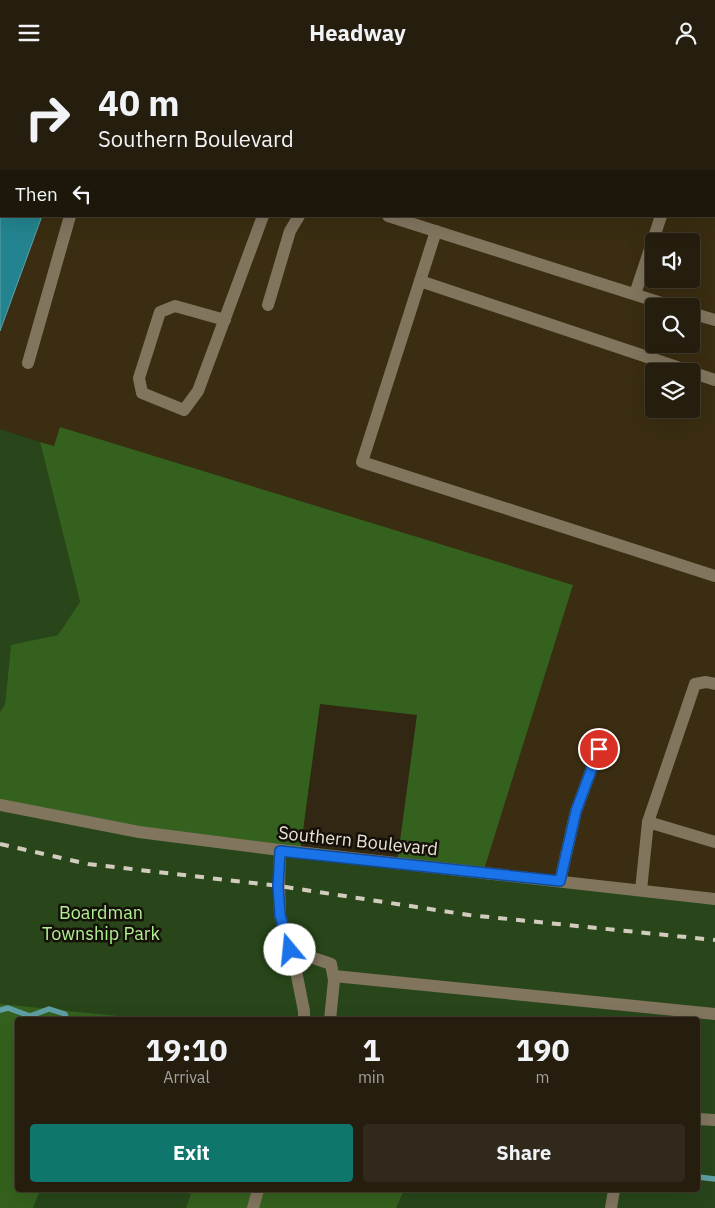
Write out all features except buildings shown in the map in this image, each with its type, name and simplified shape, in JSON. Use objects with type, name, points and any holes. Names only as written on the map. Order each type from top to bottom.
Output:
[{"type":"street","points":[[28,363],[70,217]]},
{"type":"street","points":[[225,320],[174,307],[160,312],[139,378],[142,393],[184,410],[198,391],[225,320],[263,217]]},
{"type":"street","points":[[268,305],[290,231],[297,217]]},
{"type":"street","points":[[391,217],[647,298]]},
{"type":"street","points":[[635,294],[661,217]]},
{"type":"street","points":[[436,231],[362,462],[715,577]]},
{"type":"street","points":[[420,281],[663,363]]},
{"type":"street","points":[[700,316],[715,321]]},
{"type":"street","points":[[700,375],[715,380]]},
{"type":"street","points":[[641,890],[648,822],[695,684],[715,683]]},
{"type":"street","points":[[560,881],[576,811],[599,749]]},
{"type":"street","name":"Southern Boulevard","points":[[0,805],[139,832],[280,851],[715,899]]},
{"type":"street","points":[[648,822],[715,842]]},
{"type":"street","points":[[280,851],[278,886],[280,915],[295,967],[304,1017]]},
{"type":"street","points":[[290,950],[331,964],[334,980],[330,1017]]},
{"type":"street","points":[[334,976],[715,1014]]},
{"type":"street","points":[[700,1119],[715,1120]]},
{"type":"street","points":[[253,1208],[257,1192]]},
{"type":"street","points":[[611,1208],[614,1192]]},
{"type":"shaded area","points":[[0,217],[715,217],[715,899],[483,873],[573,585],[60,427],[54,446],[0,429]]},
{"type":"green space","points":[[60,427],[573,585],[483,873],[397,863],[417,715],[320,704],[300,853],[0,805],[0,712],[5,704],[11,645],[58,635],[80,602],[40,442],[54,446]]},
{"type":"green space","points":[[0,429],[40,442],[80,602],[58,635],[11,646],[5,704],[0,712]]},
{"type":"green space","name":"Boardman Township Park","points":[[0,805],[139,832],[715,899],[715,1208],[0,1208]]},
{"type":"green space","points":[[0,1004],[128,1017],[15,1017],[15,1192],[39,1192],[33,1208],[0,1208]]},
{"type":"green space","points":[[186,1192],[403,1192],[396,1208],[186,1208],[191,1194]]},
{"type":"water","points":[[0,217],[42,217],[0,331]]},
{"type":"waterway","points":[[0,1010],[8,1008],[30,1016],[49,1009],[65,1014],[66,1017]]},
{"type":"waterway","points":[[700,1177],[715,1179]]},
{"type":"railway","points":[[0,844],[88,864],[279,886],[469,915],[715,940]]},
{"type":"route","points":[[290,950],[280,915],[278,886],[280,851],[560,881],[576,811],[599,749]]}]
